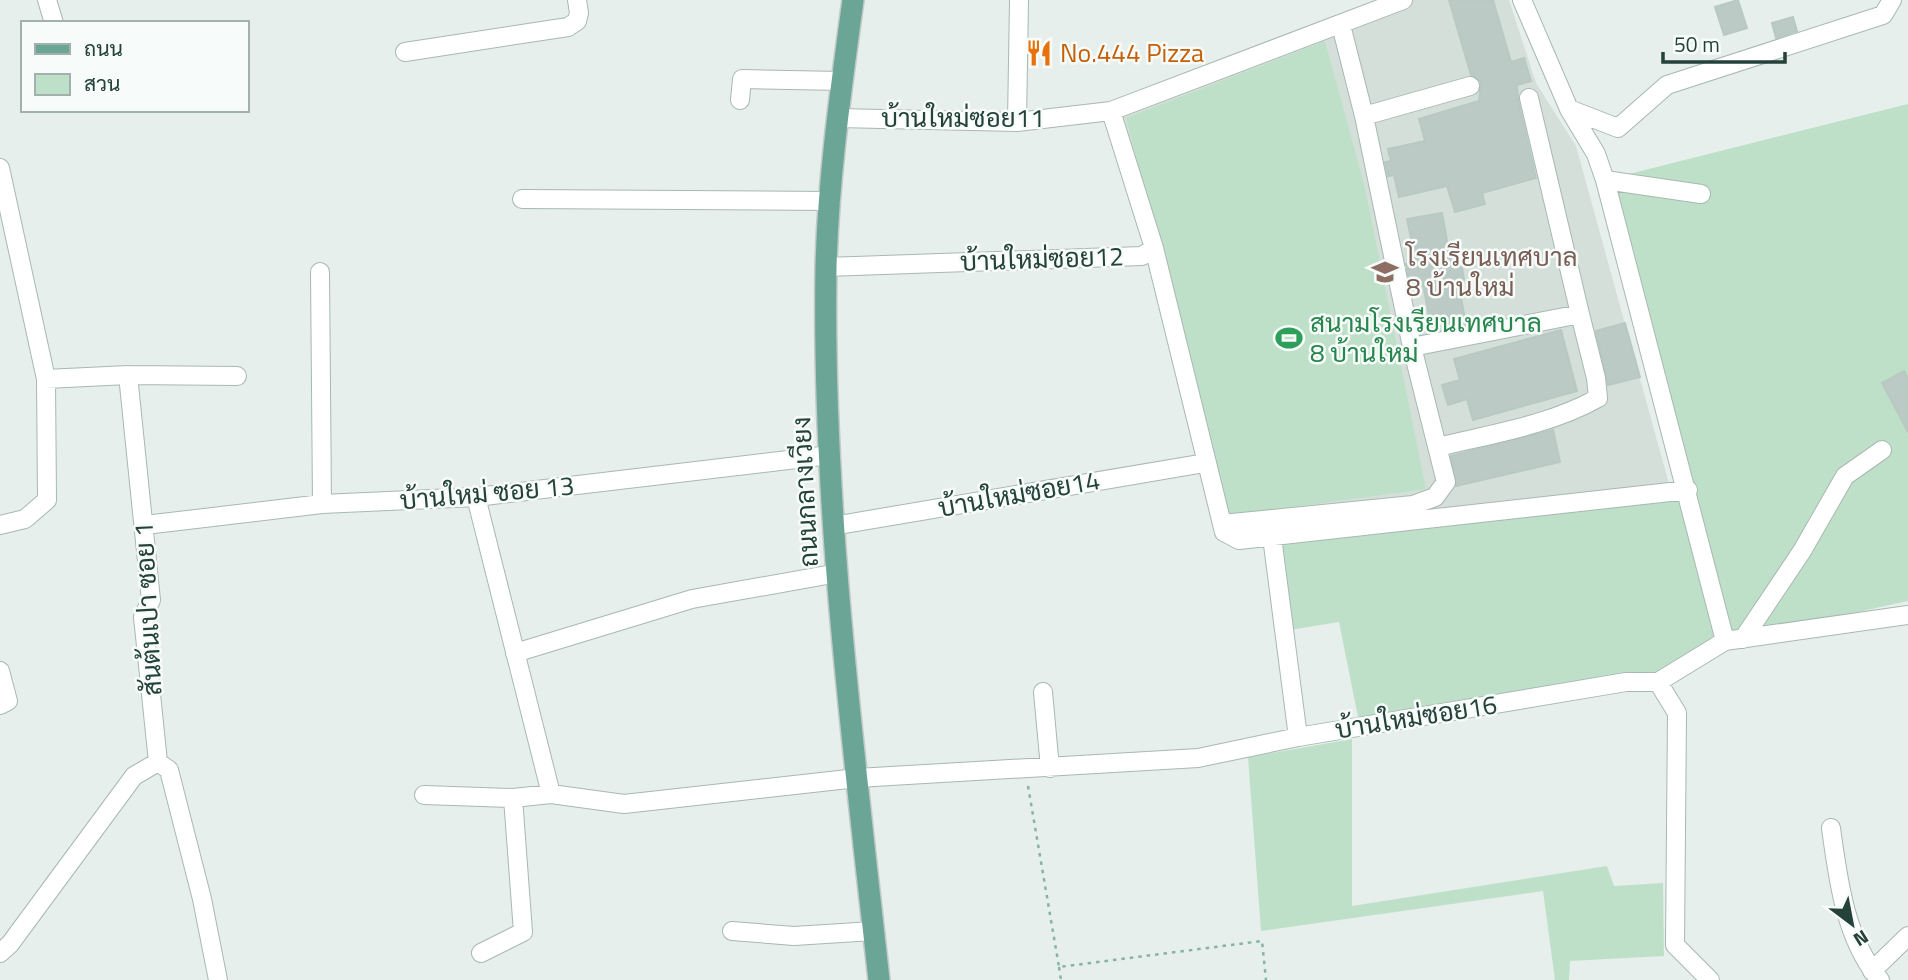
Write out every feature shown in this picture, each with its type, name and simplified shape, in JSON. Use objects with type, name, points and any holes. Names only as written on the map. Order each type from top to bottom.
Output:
[{"type":"main road","name":"ถนนกลางเวียง","points":[[852,0],[838,118],[826,267],[830,455],[833,526],[879,980]]},
{"type":"street","points":[[47,0],[53,21]]},
{"type":"street","points":[[405,52],[568,27],[577,21],[577,0]]},
{"type":"street","points":[[1017,122],[1019,0]]},
{"type":"street","name":"บ้านใหม่ซอย11","points":[[838,118],[1017,122],[1111,111],[1403,0]]},
{"type":"street","points":[[1522,0],[1569,109],[1596,154],[1605,180],[1688,490],[1725,641]]},
{"type":"street","points":[[1569,109],[1618,128],[1667,85],[1884,15],[1892,0]]},
{"type":"street","points":[[1222,524],[1413,505],[1435,498],[1446,482],[1412,347],[1364,116],[1341,25]]},
{"type":"street","points":[[740,100],[742,79],[842,81]]},
{"type":"street","points":[[1364,116],[1470,86]]},
{"type":"street","points":[[1438,447],[1561,415],[1598,398],[1597,378],[1529,98]]},
{"type":"street","name":"บ้านใหม่ซอย12","points":[[826,267],[1142,256],[1154,248],[1111,111]]},
{"type":"street","points":[[0,170],[46,379],[47,500],[25,519],[0,525]]},
{"type":"street","points":[[1605,180],[1701,194]]},
{"type":"street","points":[[522,199],[831,201]]},
{"type":"street","points":[[1154,248],[1224,533],[1239,540],[1688,490]]},
{"type":"street","points":[[320,272],[322,504]]},
{"type":"street","points":[[1412,347],[1580,314]]},
{"type":"street","points":[[46,379],[128,375],[237,376]]},
{"type":"street","name":"สันต้นเปา ซอย 1","points":[[128,375],[151,600],[143,617],[158,762]]},
{"type":"street","points":[[1744,639],[1802,551],[1845,476],[1882,450]]},
{"type":"street","name":"บ้านใหม่ ซอย 13","points":[[145,525],[322,504],[476,497],[830,455]]},
{"type":"street","name":"บ้านใหม่ซอย14","points":[[833,526],[1205,463]]},
{"type":"street","points":[[476,497],[551,794]]},
{"type":"street","points":[[1272,537],[1298,737]]},
{"type":"street","points":[[515,653],[692,599],[838,573]]},
{"type":"street","points":[[1710,980],[1675,945],[1676,713],[1658,682],[1725,641],[1908,615]]},
{"type":"street","points":[[0,671],[4,703]]},
{"type":"street","name":"บ้านใหม่ซอย16","points":[[424,795],[513,798],[551,794],[624,804],[857,778],[1198,758],[1298,737],[1626,682],[1658,682]]},
{"type":"street","points":[[1043,692],[1050,768]]},
{"type":"street","points":[[0,953],[10,944],[134,776],[158,762],[169,770],[202,899],[218,980]]},
{"type":"street","points":[[481,953],[523,932],[513,798]]},
{"type":"street","points":[[1831,828],[1839,886],[1850,924],[1876,976],[1908,936]]},
{"type":"street","points":[[732,931],[763,936],[873,931]]},
{"type":"path","points":[[1025,769],[1061,980]]},
{"type":"path","points":[[1059,967],[1262,941],[1266,980]]},
{"type":"shaded area","name":"โรงเรียนเทศบาล 8 บ้านใหม่","points":[[1403,0],[1509,0],[1536,83],[1576,146],[1669,484],[1224,532],[1111,111]]},
{"type":"green space","name":"สนามโรงเรียนเทศบาล 8 บ้านใหม่","points":[[1325,41],[1365,188],[1426,489],[1226,516],[1126,118]]},
{"type":"green space","points":[[1908,104],[1908,601],[1725,641],[1658,682],[1360,727],[1339,622],[1284,631],[1272,537],[1686,490],[1605,180]]},
{"type":"green space","points":[[1352,739],[1352,906],[1607,866],[1614,886],[1663,883],[1664,956],[1570,961],[1569,980],[1555,980],[1543,891],[1261,931],[1248,757]]},
{"type":"building","points":[[1449,0],[1493,0],[1511,62],[1524,58],[1531,81],[1517,85],[1518,100],[1536,178],[1482,193],[1485,204],[1455,212],[1447,186],[1399,197],[1394,175],[1388,176],[1385,162],[1391,161],[1388,149],[1425,141],[1419,119],[1479,101],[1481,82],[1471,75]]},
{"type":"building","points":[[1738,0],[1747,28],[1724,35],[1715,7]]},
{"type":"building","points":[[1793,17],[1797,31],[1776,38],[1772,23]]},
{"type":"building","points":[[1442,213],[1450,258],[1460,256],[1464,280],[1458,281],[1466,325],[1432,332],[1423,284],[1411,287],[1406,264],[1416,262],[1407,219]]},
{"type":"building","points":[[1625,323],[1640,377],[1608,385],[1596,331]]},
{"type":"building","points":[[1561,330],[1577,391],[1473,420],[1467,399],[1448,405],[1442,385],[1460,380],[1454,359]]},
{"type":"building","points":[[1904,371],[1908,378],[1908,432],[1882,383]]},
{"type":"building","points":[[1553,430],[1560,462],[1456,486],[1451,456]]},
{"type":"place","name":"No.444 Pizza","points":[[1039,53]]},
{"type":"place","name":"โรงเรียนเทศบาล 8 บ้านใหม่","points":[[1385,272]]},
{"type":"place","name":"สนามโรงเรียนเทศบาล 8 บ้านใหม่","points":[[1289,338]]}]
